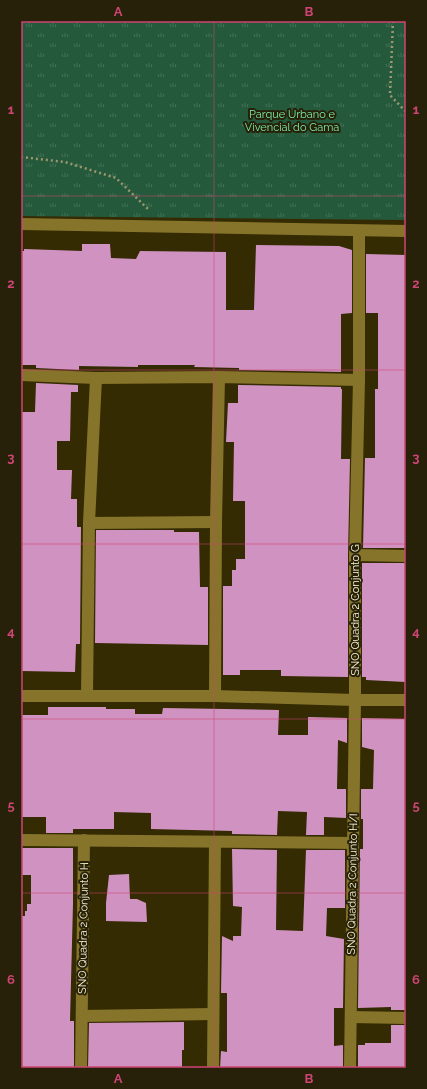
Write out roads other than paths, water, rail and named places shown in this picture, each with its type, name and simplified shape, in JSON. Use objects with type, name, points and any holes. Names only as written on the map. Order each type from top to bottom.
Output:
[{"type":"street","points":[[21,224],[406,232]]},
{"type":"street","name":"SNO Quadra 2 Conjunto G","points":[[355,700],[355,555],[359,380],[359,231]]},
{"type":"street","points":[[21,375],[96,378],[219,377],[359,380]]},
{"type":"street","points":[[215,696],[219,377]]},
{"type":"street","points":[[86,696],[89,523],[96,378]]},
{"type":"street","points":[[89,523],[216,522]]},
{"type":"street","points":[[355,555],[406,556]]},
{"type":"street","points":[[21,696],[215,696],[406,700]]},
{"type":"street","name":"SNO Quadra 2 Conjunto H/I","points":[[350,1068],[355,700]]},
{"type":"street","points":[[21,840],[352,843]]},
{"type":"street","name":"SNO Quadra 2 Conjunto H","points":[[81,1068],[84,840]]},
{"type":"street","points":[[213,1068],[215,842]]},
{"type":"street","points":[[82,1016],[214,1014]]},
{"type":"street","points":[[351,1018],[406,1018]]},
{"type":"park label","name":"Parque Urbano e Vivencial do Gama","points":[[292,120]]}]
